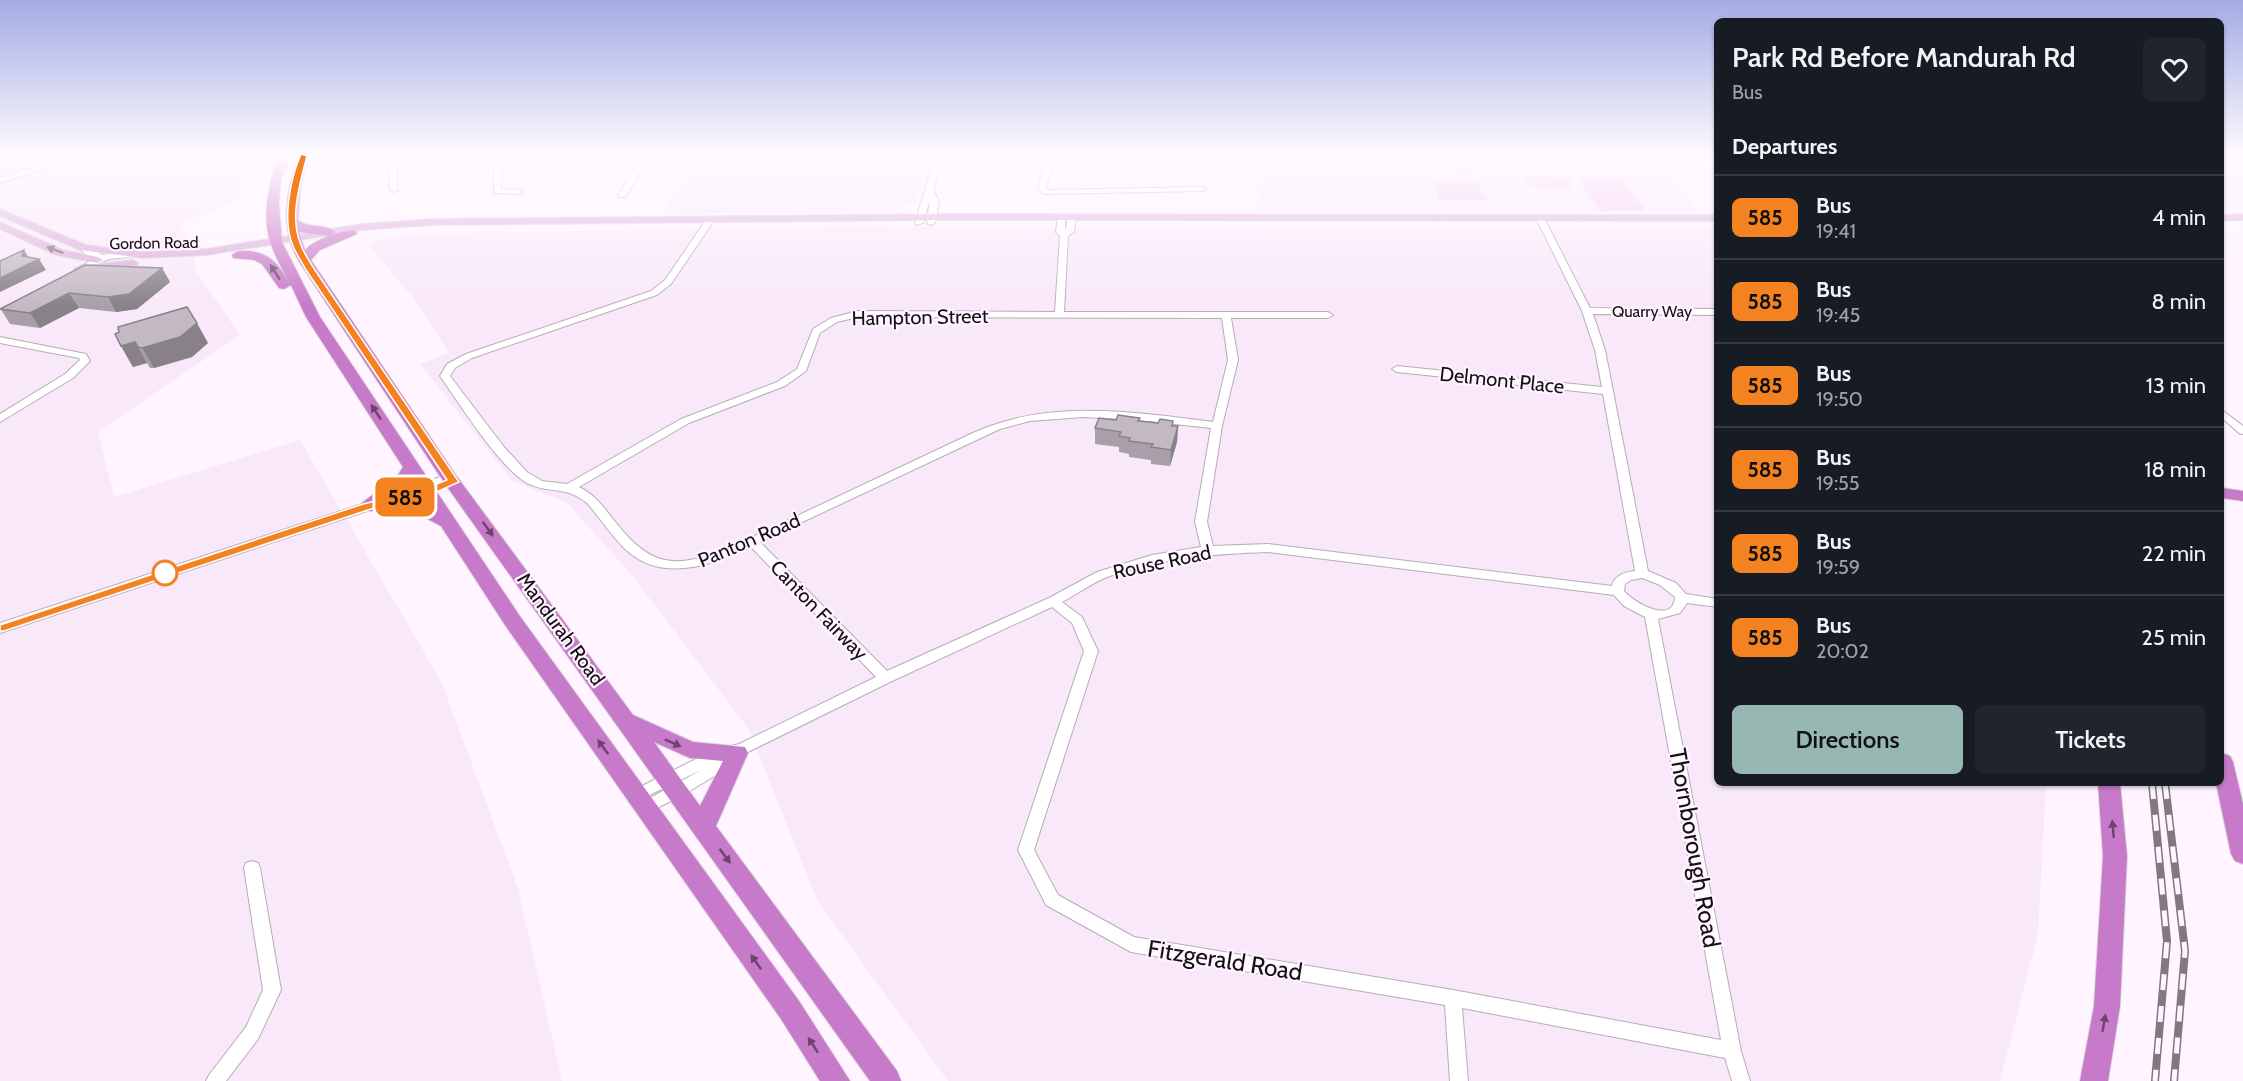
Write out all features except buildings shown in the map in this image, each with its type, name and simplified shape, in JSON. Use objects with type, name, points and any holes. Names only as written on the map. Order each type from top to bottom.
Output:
[{"type":"highway","name":"Mandurah Road","points":[[273,206],[277,245],[305,303],[512,620],[790,1010],[836,1081]]},
{"type":"highway","name":"Mandurah Road","points":[[293,206],[292,221],[295,242],[304,259],[451,479],[887,1081]]},
{"type":"highway","points":[[292,221],[302,229],[328,232]]},
{"type":"highway","points":[[304,259],[315,247],[351,234]]},
{"type":"highway","points":[[238,255],[256,255],[267,261],[273,266],[289,295],[305,303]]},
{"type":"highway","points":[[367,506],[404,479],[412,467]]},
{"type":"highway","points":[[2224,491],[2243,494]]},
{"type":"highway","points":[[367,506],[412,503],[419,505],[425,507],[454,531]]},
{"type":"highway","points":[[626,719],[690,750],[735,751],[730,772],[716,793],[704,827]]},
{"type":"highway","points":[[2224,771],[2243,854]]},
{"type":"highway","points":[[2094,1081],[2107,1006],[2115,856],[2109,786]]},
{"type":"main road","name":"Gordon Road","points":[[0,212],[84,248],[133,258],[189,261],[238,255],[277,245]]},
{"type":"main road","points":[[2224,218],[2243,217]]},
{"type":"main road","name":"Gordon Road","points":[[295,242],[328,232],[385,225],[920,220],[1714,218]]},
{"type":"main road","name":"Gordon Road","points":[[1542,220],[1714,223]]},
{"type":"main road","name":"Gordon Road","points":[[0,225],[60,253],[97,259],[277,245],[396,229],[476,225]]},
{"type":"main road","points":[[2224,226],[2243,226]]},
{"type":"main road","points":[[26,237],[36,227]]},
{"type":"main road","points":[[26,237],[53,235]]},
{"type":"main road","points":[[81,270],[133,258]]},
{"type":"street","points":[[920,220],[925,206]]},
{"type":"street","points":[[932,220],[935,206]]},
{"type":"street","points":[[1059,315],[1064,235],[1070,232],[1066,220]]},
{"type":"street","points":[[1542,220],[1587,311],[1600,350],[1642,574]]},
{"type":"street","name":"Panton Road","points":[[710,222],[668,282],[654,293],[470,356],[451,366],[446,376],[511,464],[531,480],[571,487],[590,500],[620,538],[646,559],[663,564],[693,566],[1005,424],[1056,416],[1109,416],[1168,419],[1217,426]]},
{"type":"street","points":[[84,248],[97,259]]},
{"type":"street","points":[[97,259],[81,270],[66,277],[71,271],[97,259]]},
{"type":"street","name":"Quarry Way","points":[[1587,311],[1714,312]]},
{"type":"street","name":"Hampton Street","points":[[571,487],[684,421],[781,384],[801,371],[816,331],[834,320],[858,314],[1328,315]]},
{"type":"street","points":[[1208,550],[1201,522],[1217,426],[1233,360],[1226,315]]},
{"type":"street","points":[[0,340],[71,352],[83,356],[86,361],[69,376],[0,419]]},
{"type":"street","name":"Delmont Place","points":[[1397,369],[1608,391]]},
{"type":"street","points":[[2224,415],[2243,431]]},
{"type":"street","points":[[0,628],[451,479]]},
{"type":"street","name":"Canton Fairway","points":[[752,541],[885,678]]},
{"type":"street","name":"Rouse Road","points":[[641,801],[726,764],[735,751],[885,678],[1053,601],[1101,575],[1152,559],[1208,550],[1268,548],[1618,591]]},
{"type":"street","points":[[1642,574],[1667,582],[1681,598],[1680,606],[1664,614],[1651,614],[1629,605],[1618,591],[1619,582],[1628,576],[1642,574]]},
{"type":"street","points":[[1681,598],[1714,602]]},
{"type":"street","name":"Fitzgerald Road","points":[[1053,601],[1077,620],[1091,651],[1026,850],[1052,900],[1131,944],[1453,998],[1732,1051]]},
{"type":"street","name":"Thornborough Road","points":[[1651,614],[1732,1051],[1741,1081]]},
{"type":"street","points":[[216,1081],[252,1033],[272,990],[252,868]]},
{"type":"street","points":[[1453,998],[1459,1081]]},
{"type":"shaded area","points":[[0,206],[224,206],[179,224],[192,245],[196,271],[240,335],[98,432],[114,497],[300,440],[441,681],[518,888],[562,1081],[0,1081]]},
{"type":"shaded area","points":[[667,206],[906,206],[894,212],[662,214]]},
{"type":"shaded area","points":[[1257,206],[1694,206],[1699,212],[1257,213]]},
{"type":"shaded area","points":[[1597,206],[1643,206],[1646,210],[1600,211]]},
{"type":"shaded area","points":[[2224,206],[2243,206],[2243,209],[2224,209]]},
{"type":"shaded area","points":[[835,227],[1714,229],[1714,786],[2046,786],[2038,935],[2000,1081],[948,1081],[818,902],[748,728],[630,573],[566,502],[512,481],[420,364],[449,353],[416,301],[369,246],[379,240],[410,234]]},
{"type":"railway","points":[[2152,786],[2167,941],[2155,1081]]},
{"type":"railway","points":[[2165,786],[2185,951],[2174,1081]]},
{"type":"bus line","name":"585","points":[[0,628],[367,506],[428,491],[453,482],[311,270],[294,239],[293,206]]}]
